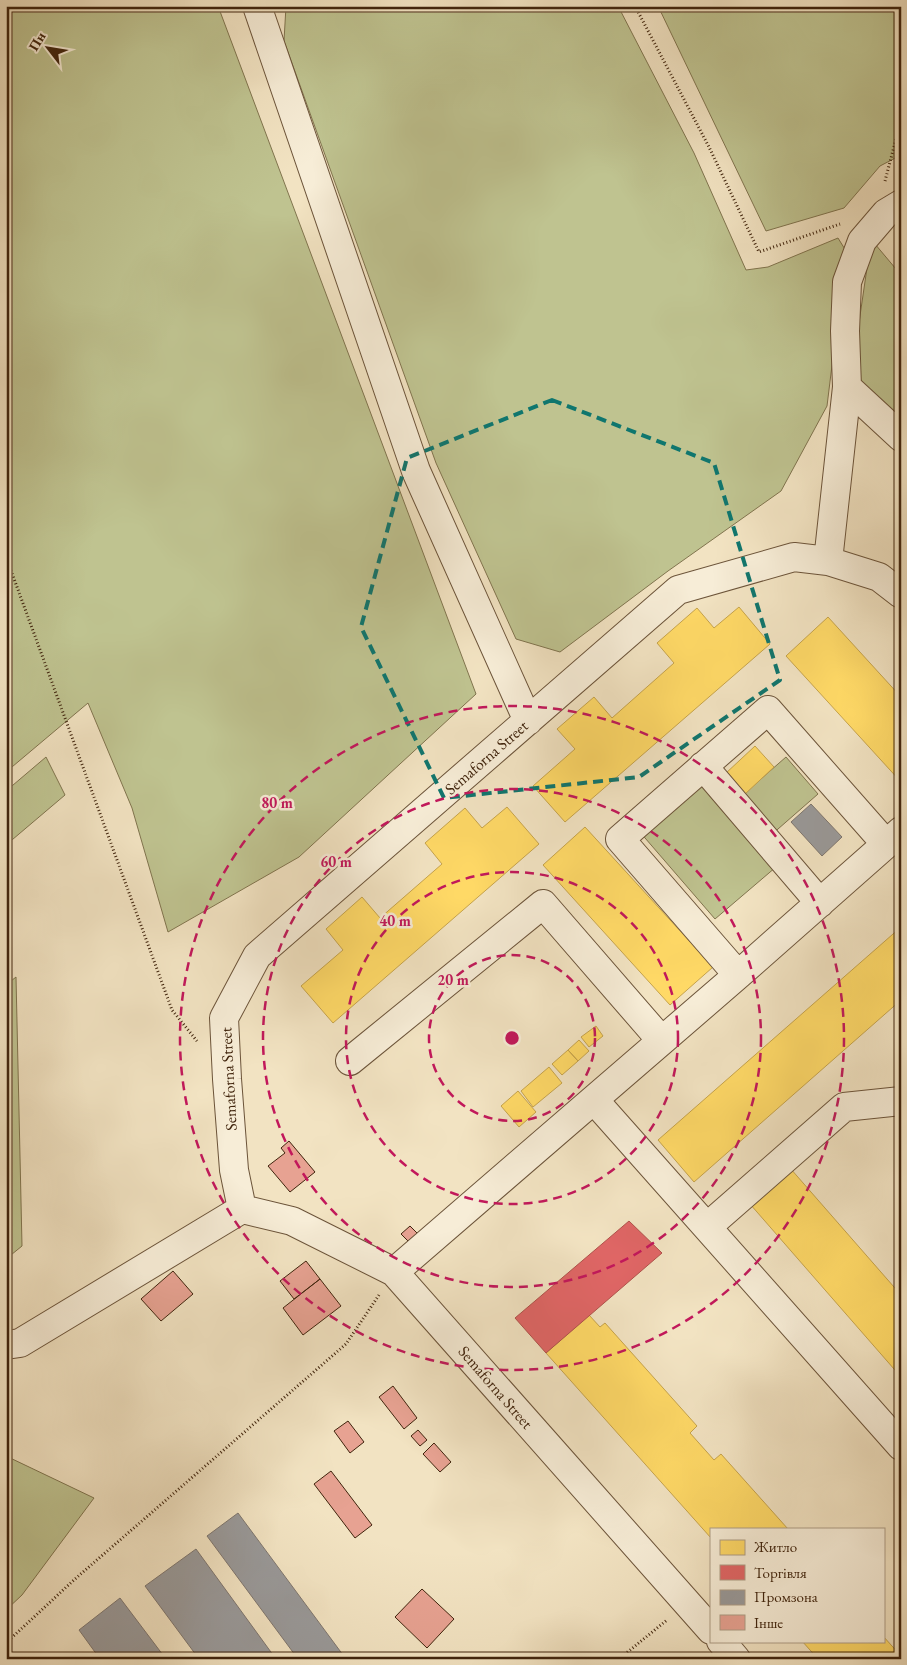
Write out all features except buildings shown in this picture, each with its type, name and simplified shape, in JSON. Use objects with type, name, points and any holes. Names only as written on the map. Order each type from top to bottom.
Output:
[{"type":"street","points":[[257,6],[416,471],[528,721]]},
{"type":"street","points":[[270,45],[272,6]]},
{"type":"street","points":[[828,561],[847,386],[845,331],[847,282],[862,241],[886,213],[901,204]]},
{"type":"street","points":[[847,386],[901,437]]},
{"type":"street","name":"Semaforna Street","points":[[710,1629],[394,1272],[292,1220],[242,1209],[234,1170],[224,1018],[257,956],[678,590],[794,558],[828,561],[879,577],[901,594]]},
{"type":"street","points":[[394,1272],[738,975],[893,838],[768,710],[620,839],[738,975]]},
{"type":"street","points":[[703,766],[820,903]]},
{"type":"street","points":[[350,1061],[543,904],[661,1040]]},
{"type":"street","points":[[594,1100],[901,1446]]},
{"type":"street","points":[[707,1227],[844,1107],[901,1101]]},
{"type":"street","points":[[6,1345],[20,1343],[242,1209]]},
{"type":"street","points":[[721,1642],[736,1659]]},
{"type":"path","points":[[635,6],[709,147],[759,252],[840,224],[862,241]]},
{"type":"path","points":[[6,557],[172,1010],[227,1078]]},
{"type":"path","points":[[6,1644],[75,1579],[346,1344],[394,1272]]},
{"type":"path","points":[[619,1659],[687,1603]]},
{"type":"highlighted area","points":[[552,400],[714,463],[780,680],[639,777],[444,798],[361,627],[407,458]]},
{"type":"green space","points":[[6,6],[218,6],[476,694],[299,857],[168,932],[132,808],[88,703],[6,772]]},
{"type":"green space","points":[[286,6],[618,6],[694,153],[746,270],[768,267],[838,238],[846,251],[827,406],[781,491],[668,571],[560,652],[516,639],[436,463],[284,41]]},
{"type":"green space","points":[[658,6],[901,6],[901,155],[880,166],[844,208],[766,231]]},
{"type":"green space","points":[[875,244],[901,275],[901,423],[861,384],[855,350],[868,261]]},
{"type":"green space","points":[[46,757],[65,795],[6,845],[6,791]]},
{"type":"green space","points":[[786,757],[818,794],[770,836],[738,799]]},
{"type":"green space","points":[[700,779],[776,867],[715,919],[639,831]]},
{"type":"green space","points":[[16,977],[22,1246],[6,1259],[6,985]]},
{"type":"green space","points":[[6,1456],[94,1498],[22,1595],[6,1610]]}]
